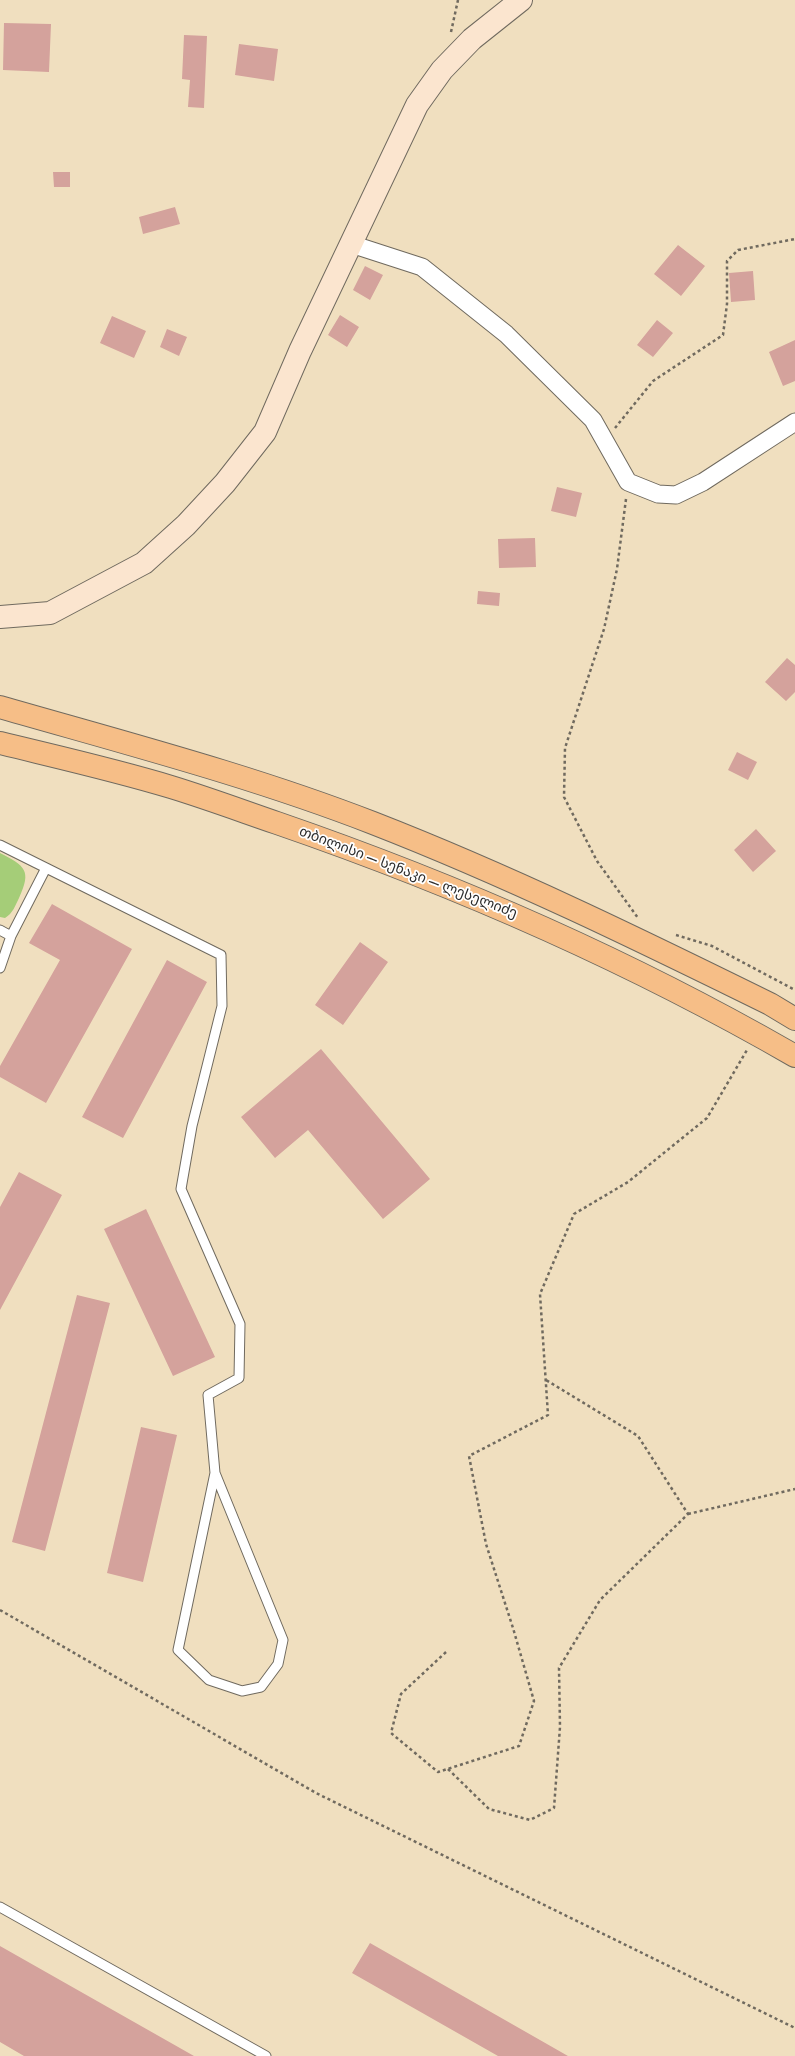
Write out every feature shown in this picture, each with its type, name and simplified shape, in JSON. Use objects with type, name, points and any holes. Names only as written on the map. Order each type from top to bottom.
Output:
[{"type":"highway","name":"თბილისი — სენაკი — ლესელიძე","points":[[0,707],[178,757],[269,785],[373,823],[580,911],[770,1004],[795,1019]]},
{"type":"highway","name":"თბილისი — სენაკი — ლესელიძე","points":[[0,743],[171,787],[359,851],[458,890],[578,942],[757,1034],[795,1056]]},
{"type":"street","points":[[0,617],[50,613],[144,563],[186,525],[225,483],[265,432],[300,351],[417,105],[442,70],[472,39],[521,0]]},
{"type":"street","points":[[351,244],[422,267],[506,334],[593,420],[628,482],[658,494],[676,495],[709,478],[795,422]]},
{"type":"lane","points":[[0,845],[221,955],[222,1006],[192,1126],[181,1189],[240,1324],[239,1378],[208,1395],[215,1473],[178,1650],[209,1680],[242,1691],[261,1687],[278,1664],[283,1640],[215,1473]]},
{"type":"lane","points":[[0,968],[11,936],[46,868]]},
{"type":"lane","points":[[0,930],[11,936]]},
{"type":"lane","points":[[0,1907],[266,2056]]},
{"type":"path","points":[[605,440],[653,381],[723,335],[727,304],[727,261],[738,250],[795,239]]},
{"type":"path","points":[[628,482],[617,569],[604,629],[565,748],[564,797],[597,861],[638,919]]},
{"type":"path","points":[[674,934],[712,946],[795,990]]},
{"type":"path","points":[[446,1652],[401,1694],[391,1733],[438,1772],[519,1746],[534,1701],[513,1628],[486,1544],[469,1456],[548,1415],[540,1294],[574,1214],[628,1182],[707,1118],[757,1034]]},
{"type":"path","points":[[546,1380],[638,1436],[688,1514]]},
{"type":"path","points":[[448,1769],[489,1809],[530,1820],[554,1808],[560,1727],[559,1668],[600,1600],[688,1514],[795,1489]]},
{"type":"path","points":[[0,1610],[316,1793],[795,2028]]},
{"type":"green space","points":[[0,853],[20,866],[24,870],[25,875],[23,889],[15,907],[5,918],[0,917]]},
{"type":"building","points":[[4,23],[51,24],[49,72],[3,70]]},
{"type":"building","points":[[184,35],[207,36],[204,108],[188,107],[190,80],[182,79]]},
{"type":"building","points":[[239,44],[278,49],[274,81],[235,75]]},
{"type":"building","points":[[53,172],[70,172],[70,187],[54,187]]},
{"type":"building","points":[[175,207],[180,224],[143,234],[139,217]]},
{"type":"building","points":[[678,245],[705,266],[681,296],[654,274]]},
{"type":"building","points":[[365,266],[383,275],[370,300],[353,290]]},
{"type":"building","points":[[753,271],[755,300],[731,302],[729,273]]},
{"type":"building","points":[[340,315],[359,327],[347,347],[328,335]]},
{"type":"building","points":[[112,316],[146,331],[134,358],[100,343]]},
{"type":"building","points":[[657,320],[673,333],[653,357],[637,345]]},
{"type":"building","points":[[167,329],[187,337],[179,356],[160,347]]},
{"type":"building","points":[[795,340],[795,381],[783,386],[769,352]]},
{"type":"building","points":[[557,487],[582,493],[576,517],[551,511]]},
{"type":"building","points":[[535,538],[536,567],[499,568],[498,539]]},
{"type":"building","points":[[478,591],[500,593],[499,606],[477,604]]},
{"type":"building","points":[[787,658],[795,665],[795,692],[786,701],[765,682]]},
{"type":"building","points":[[737,752],[757,762],[748,780],[728,770]]},
{"type":"building","points":[[756,829],[776,851],[753,872],[734,850]]},
{"type":"building","points":[[52,904],[132,949],[46,1103],[0,1077],[0,1066],[60,960],[29,943]]},
{"type":"building","points":[[360,942],[388,962],[343,1025],[315,1005]]},
{"type":"building","points":[[167,960],[207,982],[123,1138],[82,1117]]},
{"type":"building","points":[[321,1049],[430,1179],[383,1219],[308,1130],[275,1158],[241,1117]]},
{"type":"building","points":[[19,1172],[62,1195],[0,1310],[0,1207]]},
{"type":"building","points":[[146,1209],[215,1357],[173,1376],[104,1229]]},
{"type":"building","points":[[77,1295],[110,1303],[45,1551],[12,1542]]},
{"type":"building","points":[[141,1427],[177,1435],[143,1582],[107,1573]]},
{"type":"building","points":[[370,1943],[568,2056],[498,2056],[352,1973]]},
{"type":"building","points":[[0,1946],[194,2056],[24,2056],[0,2042]]}]
